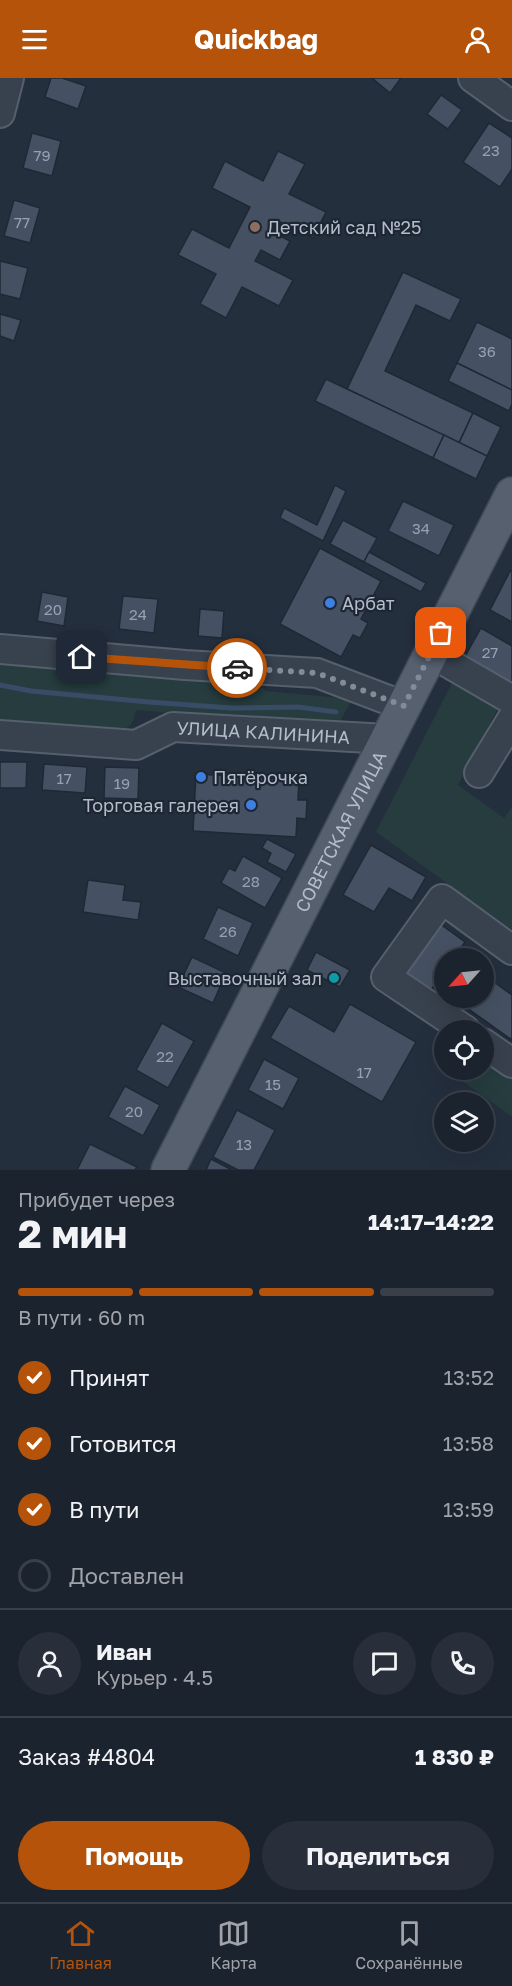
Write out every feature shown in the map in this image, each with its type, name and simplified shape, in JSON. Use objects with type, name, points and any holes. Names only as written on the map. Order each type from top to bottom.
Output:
[{"type":"main road","name":"СОВЕТСКАЯ УЛИЦА","points":[[168,1170],[512,494]]},
{"type":"street","points":[[0,113],[9,78]]},
{"type":"street","points":[[473,78],[512,106]]},
{"type":"street","points":[[0,649],[185,665],[317,673],[404,706]]},
{"type":"street","points":[[431,653],[512,700]]},
{"type":"street","points":[[479,773],[512,719]]},
{"type":"street","name":"УЛИЦА КАЛИНИНА","points":[[0,735],[136,746],[173,727],[387,739]]},
{"type":"street","points":[[450,1020],[386,977],[442,899],[512,950]]},
{"type":"street","points":[[494,1051],[512,1063]]},
{"type":"green space","points":[[0,663],[260,686],[266,691],[352,699],[338,726],[136,710],[130,725],[121,731],[0,722]]},
{"type":"green space","points":[[456,675],[499,706],[458,785],[504,818],[512,807],[512,930],[376,832]]},
{"type":"green space","points":[[494,1066],[512,1078],[512,1117],[494,1104],[494,1092],[477,1092],[461,1080],[494,1080]]},
{"type":"building","points":[[51,78],[62,78],[86,86],[78,109],[45,97]]},
{"type":"building","points":[[372,78],[401,78],[390,93]]},
{"type":"building","points":[[441,95],[462,110],[448,129],[427,114]]},
{"type":"building","points":[[489,123],[512,138],[512,169],[500,187],[463,162]]},
{"type":"building","points":[[32,133],[61,141],[52,176],[23,168]]},
{"type":"building","points":[[278,151],[305,164],[289,194],[326,212],[313,238],[276,220],[270,231],[290,241],[280,260],[261,250],[255,261],[293,280],[279,306],[242,287],[226,318],[200,304],[216,274],[178,255],[192,229],[229,248],[250,207],[212,188],[225,161],[263,181]]},
{"type":"building","points":[[14,200],[40,208],[30,243],[4,236]]},
{"type":"building","points":[[0,261],[28,268],[20,299],[0,294]]},
{"type":"building","points":[[403,272],[461,299],[450,321],[416,305],[385,371],[473,413],[459,443],[347,389]]},
{"type":"building","points":[[0,314],[21,320],[14,341],[0,336]]},
{"type":"building","points":[[477,322],[512,339],[512,390],[457,363]]},
{"type":"building","points":[[457,363],[512,390],[512,404],[509,411],[448,381]]},
{"type":"building","points":[[326,379],[444,435],[433,458],[315,401]]},
{"type":"building","points":[[473,413],[501,427],[487,456],[459,443]]},
{"type":"building","points":[[444,435],[487,456],[476,479],[433,458]]},
{"type":"building","points":[[335,485],[346,491],[323,541],[280,518],[284,508],[317,525]]},
{"type":"building","points":[[403,501],[454,525],[439,556],[388,531]]},
{"type":"building","points":[[343,520],[377,538],[364,562],[330,544]]},
{"type":"building","name":"Арбат","points":[[320,548],[381,581],[361,619],[368,623],[360,638],[353,635],[341,657],[280,624]]},
{"type":"building","points":[[369,552],[426,583],[421,592],[364,562]]},
{"type":"building","points":[[510,571],[512,572],[512,622],[490,610]]},
{"type":"building","points":[[42,592],[68,597],[64,626],[37,621]]},
{"type":"building","points":[[123,596],[158,599],[154,633],[119,629]]},
{"type":"building","points":[[200,609],[224,611],[222,638],[198,636]]},
{"type":"building","points":[[481,628],[512,646],[512,687],[464,658]]},
{"type":"building","points":[[0,762],[27,762],[26,788],[0,788]]},
{"type":"building","points":[[44,764],[87,767],[85,793],[42,790]]},
{"type":"building","points":[[105,767],[139,768],[138,799],[104,798]]},
{"type":"building","name":"Торговая галерея","points":[[196,774],[299,780],[298,800],[307,800],[306,819],[297,818],[296,837],[193,831]]},
{"type":"building","points":[[267,839],[296,854],[286,872],[267,862],[271,853],[262,848]]},
{"type":"building","points":[[371,845],[426,877],[412,901],[389,888],[374,912],[343,895]]},
{"type":"building","points":[[243,856],[282,878],[265,908],[221,883],[229,868],[235,871]]},
{"type":"building","points":[[88,880],[125,885],[123,900],[141,902],[138,920],[83,912]]},
{"type":"building","points":[[218,907],[253,923],[238,956],[203,939]]},
{"type":"building","points":[[436,921],[465,942],[461,948],[434,948],[434,985],[426,997],[397,976]]},
{"type":"building","name":"Выставочный зал","points":[[316,952],[350,970],[340,987],[307,970]]},
{"type":"building","points":[[192,957],[226,973],[213,1003],[178,987]]},
{"type":"building","points":[[494,982],[512,995],[512,1040],[494,1027],[494,1020],[484,1020],[467,1008],[494,1008]]},
{"type":"building","points":[[350,1004],[416,1042],[382,1102],[270,1038],[289,1006],[334,1032]]},
{"type":"building","points":[[162,1023],[194,1041],[168,1088],[136,1070]]},
{"type":"building","points":[[264,1059],[299,1078],[283,1109],[248,1090]]},
{"type":"building","points":[[125,1086],[160,1105],[143,1136],[108,1117]]},
{"type":"building","points":[[237,1110],[275,1130],[254,1170],[238,1170],[213,1157]]},
{"type":"building","points":[[90,1144],[137,1167],[135,1170],[77,1170]]},
{"type":"building","points":[[211,1159],[232,1170],[206,1170]]},
{"type":"waterway","points":[[0,685],[31,691],[149,702],[231,708],[298,707],[336,712]]},
{"type":"way so far","points":[[237,668],[317,673],[404,706],[441,633]]},
{"type":"place","name":"Детский сад №25","points":[[255,227]]},
{"type":"place","name":"Арбат","points":[[330,603]]},
{"type":"place","name":"Пятёрочка","points":[[201,777]]},
{"type":"place","name":"Торговая галерея","points":[[251,805]]},
{"type":"place","name":"Выставочный зал","points":[[334,978]]},
{"type":"route","points":[[82,657],[237,668]]}]
